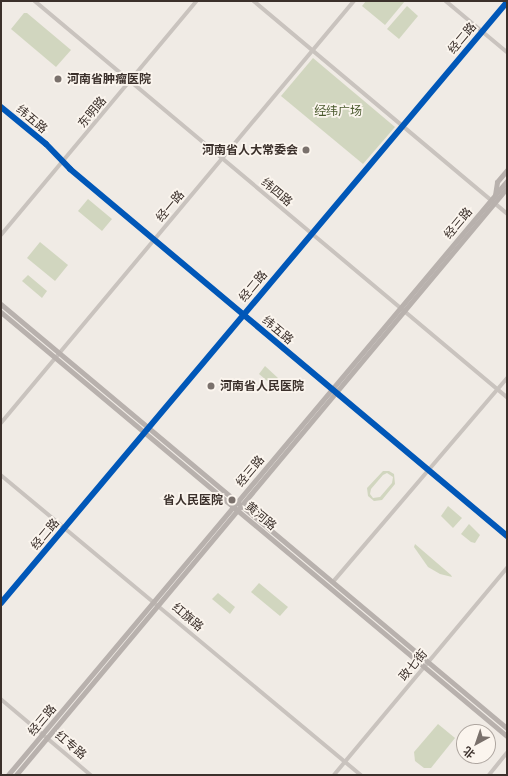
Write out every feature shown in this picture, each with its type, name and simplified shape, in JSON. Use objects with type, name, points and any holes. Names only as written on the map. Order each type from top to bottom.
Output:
[{"type":"main road","points":[[495,199],[497,182],[507,170]]},
{"type":"main road","name":"经三路","points":[[16,775],[404,312],[495,199],[507,181]]},
{"type":"main road","name":"经三路","points":[[8,775],[400,308],[495,199],[507,188]]},
{"type":"main road","points":[[495,199],[507,193]]},
{"type":"main road","name":"黄河路","points":[[1,304],[507,728]]},
{"type":"main road","name":"黄河路","points":[[1,312],[507,736]]},
{"type":"street","name":"纬四路","points":[[35,1],[507,397]]},
{"type":"street","name":"东明路","points":[[1,235],[197,1]]},
{"type":"street","points":[[254,1],[403,126],[495,199],[507,213]]},
{"type":"street","name":"经一路","points":[[1,423],[354,1]]},
{"type":"street","points":[[446,1],[507,52]]},
{"type":"street","name":"经二路","points":[[1,603],[507,2]]},
{"type":"street","name":"纬五路","points":[[1,107],[46,144],[62,162],[507,536]]},
{"type":"street","points":[[333,582],[507,378]]},
{"type":"street","name":"红旗路","points":[[1,475],[361,775]]},
{"type":"street","name":"政七街","points":[[334,775],[507,568]]},
{"type":"street","name":"红专路","points":[[1,699],[91,775]]},
{"type":"street","points":[[489,775],[507,753]]},
{"type":"green space","points":[[366,1],[405,1],[385,25],[362,6]]},
{"type":"green space","points":[[407,6],[418,16],[399,39],[387,29]]},
{"type":"green space","points":[[24,13],[27,13],[71,50],[56,67],[11,29]]},
{"type":"green space","name":"经纬广场","points":[[313,58],[395,127],[363,164],[281,96]]},
{"type":"green space","points":[[88,199],[112,219],[102,231],[78,211]]},
{"type":"green space","points":[[40,242],[68,265],[55,281],[27,258]]},
{"type":"green space","points":[[28,275],[47,291],[42,298],[22,281]]},
{"type":"green space","points":[[265,366],[278,378],[272,385],[259,374]]},
{"type":"green space","points":[[383,471],[389,471],[394,474],[395,484],[382,500],[374,501],[368,496],[367,488]],"holes":[[[387,473],[393,477],[392,483],[380,497],[373,498],[370,494],[371,489],[383,475]]]},
{"type":"green space","points":[[448,506],[462,518],[453,528],[441,516]]},
{"type":"green space","points":[[469,524],[480,535],[475,543],[471,542],[461,534]]},
{"type":"green space","points":[[415,544],[452,577],[440,574],[428,567],[414,547]]},
{"type":"green space","points":[[259,583],[288,607],[280,616],[251,592]]},
{"type":"green space","points":[[218,593],[235,607],[230,614],[212,599]]},
{"type":"green space","points":[[438,724],[455,738],[431,768],[424,768],[415,761],[414,752]]},
{"type":"cycle path","points":[[1,603],[507,2]]},
{"type":"cycle path","points":[[1,107],[46,144],[70,169],[507,536]]},
{"type":"place","name":"河南省肿瘤医院","points":[[58,79]]},
{"type":"place","name":"河南省人大常委会","points":[[306,150]]},
{"type":"place","name":"河南省人民医院","points":[[211,386]]},
{"type":"place","name":"省人民医院","points":[[232,500]]}]
